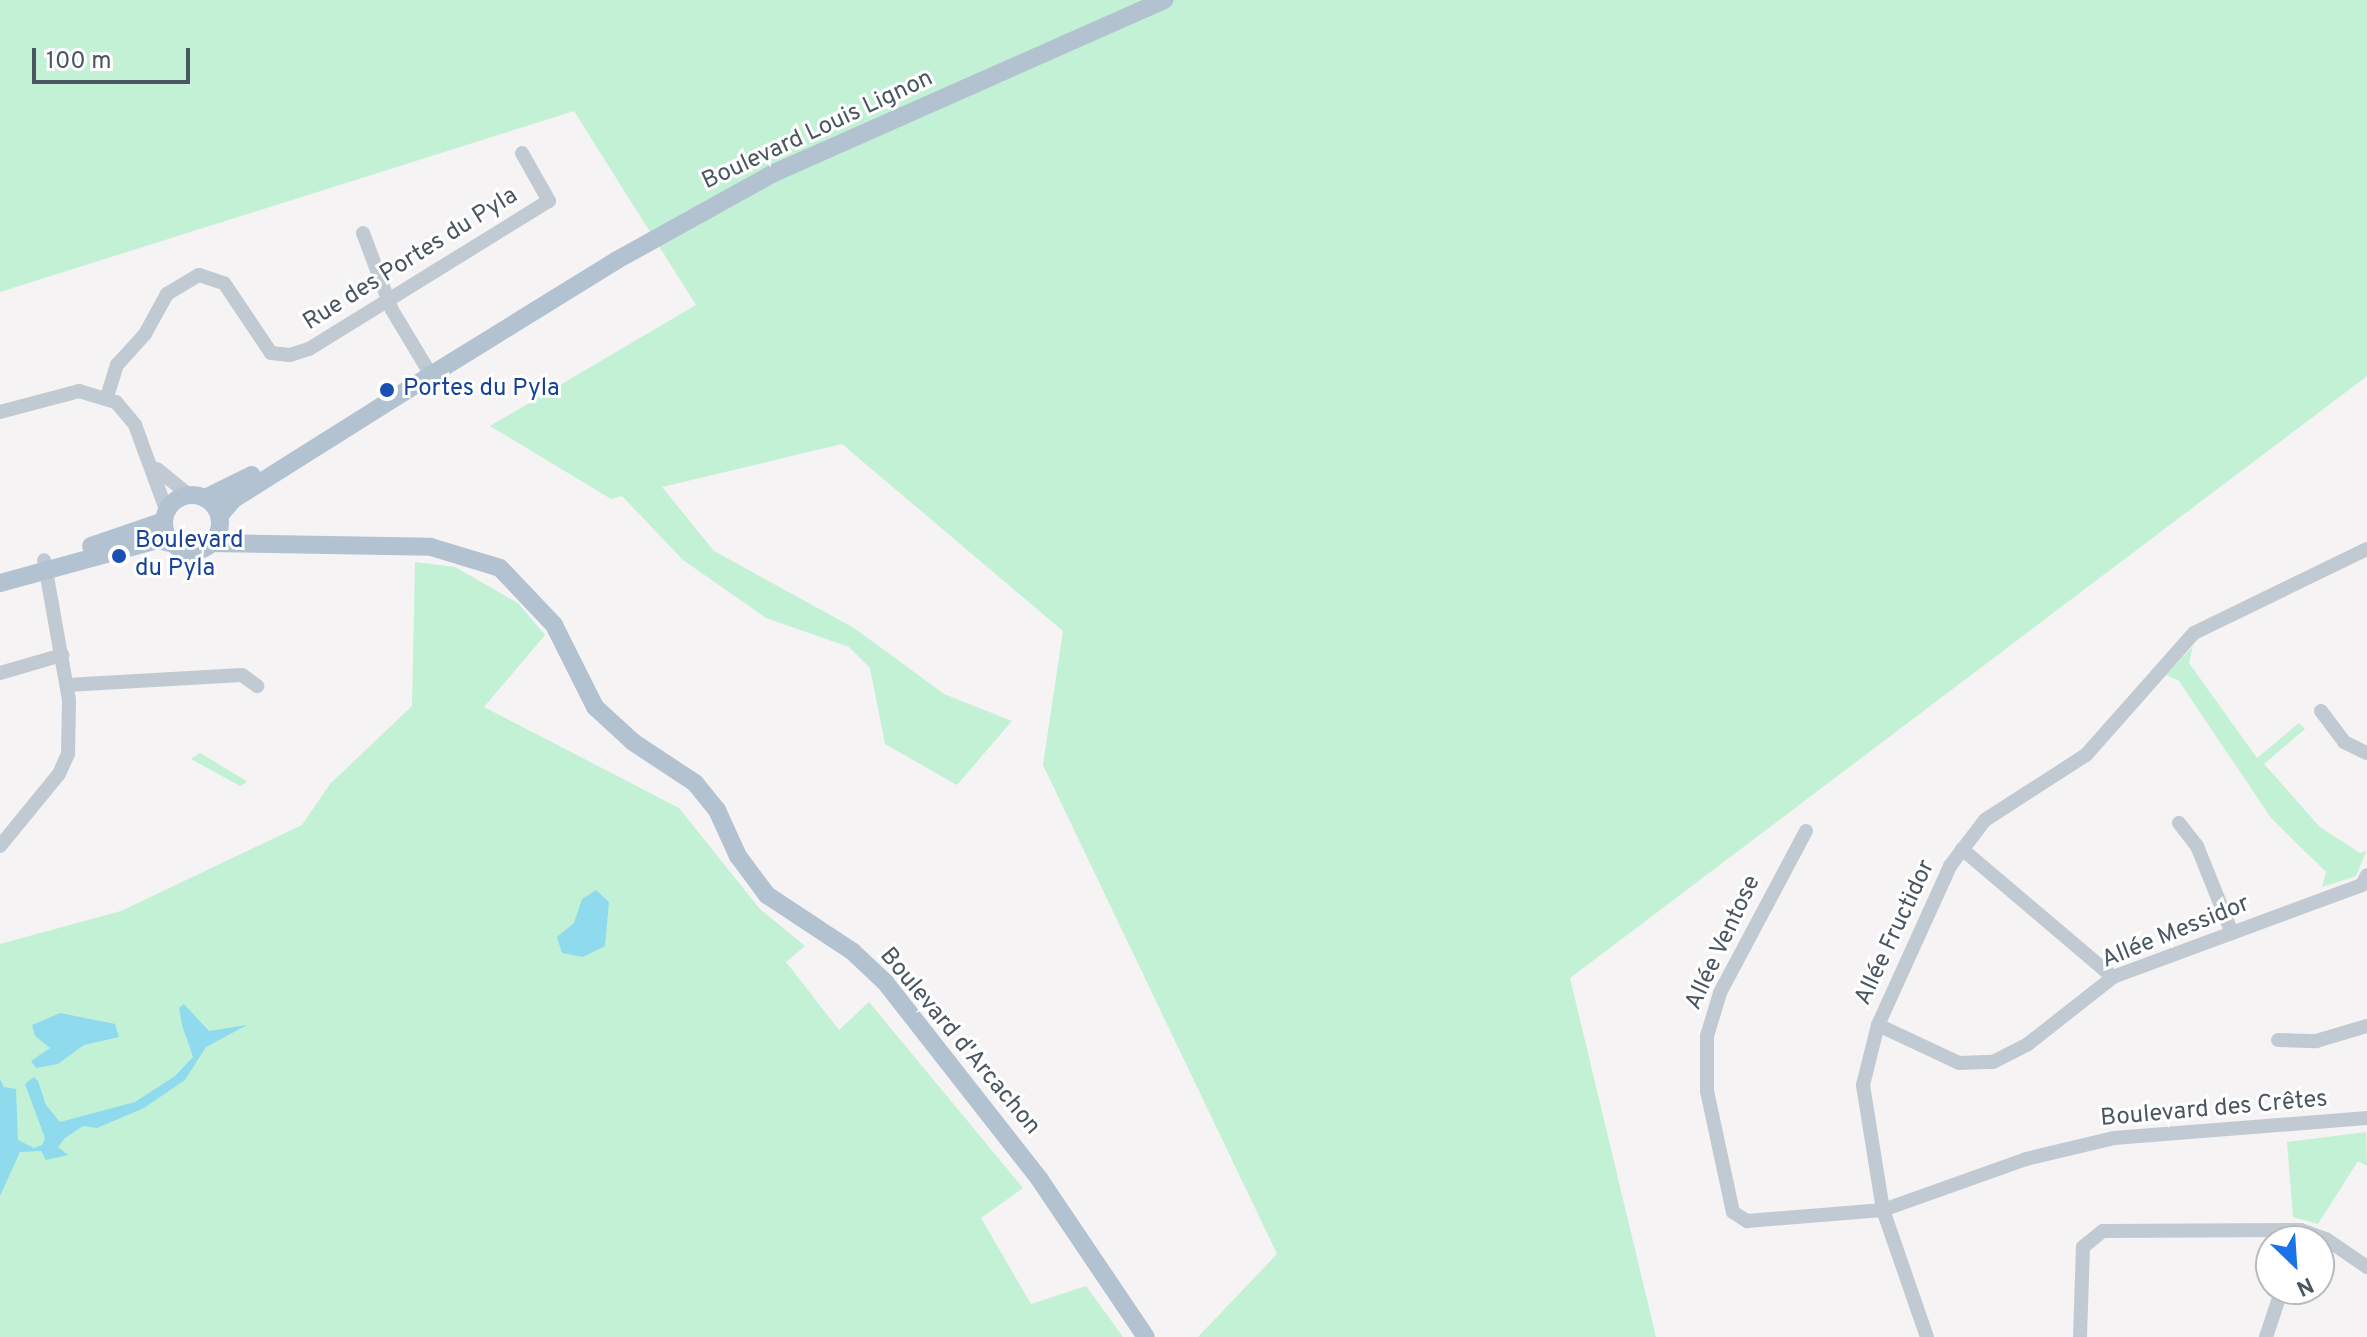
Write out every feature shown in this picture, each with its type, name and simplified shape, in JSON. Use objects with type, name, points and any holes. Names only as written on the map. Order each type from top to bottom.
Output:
[{"type":"main road","name":"Boulevard Louis Lignon","points":[[426,378],[617,260],[774,173],[1164,0]]},
{"type":"main road","points":[[0,583],[166,516],[426,378]]},
{"type":"main road","points":[[0,573],[157,540],[188,550],[211,543],[220,520],[234,499],[426,378]]},
{"type":"main road","points":[[197,497],[251,547]]},
{"type":"main road","points":[[166,516],[174,544]]},
{"type":"main road","name":"Boulevard d'Arcachon","points":[[211,543],[251,547],[431,547],[500,568],[554,625],[595,707],[633,742],[695,783],[717,810],[738,856],[767,895],[853,952],[885,982],[1032,1170],[1146,1337]]},
{"type":"street","name":"Rue des Portes du Pyla","points":[[107,397],[117,365],[145,334],[167,294],[194,276],[220,280],[261,343],[277,355],[309,349],[549,201],[522,153]]},
{"type":"street","points":[[363,233],[388,300],[426,378]]},
{"type":"street","points":[[0,412],[79,391],[107,397],[129,415],[150,459],[166,516]]},
{"type":"street","points":[[150,459],[197,497]]},
{"type":"street","name":"Allée Fructidor","points":[[1927,1337],[1883,1210],[1863,1085],[1878,1025],[1962,849],[1985,820],[2086,755],[2194,633],[2367,549]]},
{"type":"street","points":[[0,846],[65,764],[67,685],[46,565]]},
{"type":"street","points":[[0,673],[62,655]]},
{"type":"street","points":[[67,685],[242,675],[257,686]]},
{"type":"street","points":[[2321,711],[2336,735],[2367,753]]},
{"type":"street","points":[[2179,823],[2197,846],[2232,933]]},
{"type":"street","name":"Allée Ventose","points":[[1806,831],[1712,1012],[1705,1069],[1707,1091],[1733,1212],[1747,1221],[1883,1210]]},
{"type":"street","points":[[1962,849],[2113,977]]},
{"type":"street","name":"Allée Messidor","points":[[1878,1025],[1959,1063],[1993,1062],[2028,1044],[2113,977],[2365,885]]},
{"type":"street","points":[[2278,1040],[2316,1041],[2367,1026]]},
{"type":"street","name":"Boulevard des Crêtes","points":[[1883,1210],[2026,1159],[2114,1138],[2367,1118]]},
{"type":"street","points":[[2080,1337],[2083,1247],[2103,1231],[2255,1235]]},
{"type":"street","points":[[2335,1245],[2367,1267]]},
{"type":"street","points":[[2266,1337],[2277,1305]]},
{"type":"green space","points":[[0,0],[2367,0],[2367,376],[1570,978],[1656,1337],[1198,1337],[1277,1254],[1043,765],[1063,631],[842,444],[662,487],[714,551],[854,628],[944,694],[1012,721],[957,785],[885,744],[870,668],[849,647],[766,618],[683,560],[622,496],[611,499],[490,426],[696,305],[574,111],[0,292]]},
{"type":"green space","points":[[415,562],[455,567],[518,603],[545,635],[484,707],[679,808],[759,908],[805,946],[786,962],[839,1030],[869,1002],[1023,1188],[981,1218],[1031,1304],[1086,1286],[1123,1337],[0,1337],[0,944],[121,911],[302,825],[330,784],[412,706]]},
{"type":"green space","points":[[2193,646],[2189,663],[2257,758],[2299,723],[2305,729],[2264,764],[2320,827],[2360,853],[2367,850],[2356,876],[2322,887],[2326,872],[2271,818],[2179,681],[2166,675]]},
{"type":"green space","points":[[200,753],[247,782],[240,786],[191,759]]},
{"type":"green space","points":[[2366,1132],[2367,1166],[2358,1161],[2318,1224],[2293,1217],[2287,1142]]},
{"type":"water","points":[[596,890],[609,902],[605,946],[583,957],[562,953],[557,937],[574,923],[582,899]]},
{"type":"water","points":[[184,1004],[209,1031],[247,1025],[206,1047],[185,1080],[144,1108],[97,1128],[83,1126],[65,1138],[58,1147],[68,1155],[46,1160],[41,1151],[20,1152],[0,1196],[0,1079],[4,1087],[16,1089],[18,1140],[34,1148],[42,1145],[45,1138],[25,1084],[34,1077],[38,1081],[46,1105],[60,1122],[135,1102],[175,1076],[193,1057],[179,1008]]},
{"type":"water","points":[[60,1013],[115,1024],[119,1037],[84,1045],[58,1064],[36,1068],[31,1061],[50,1048],[35,1036],[32,1025]]},
{"type":"place","name":"Portes du Pyla","points":[[387,390]]},
{"type":"place","name":"Boulevard du Pyla","points":[[119,556]]}]
